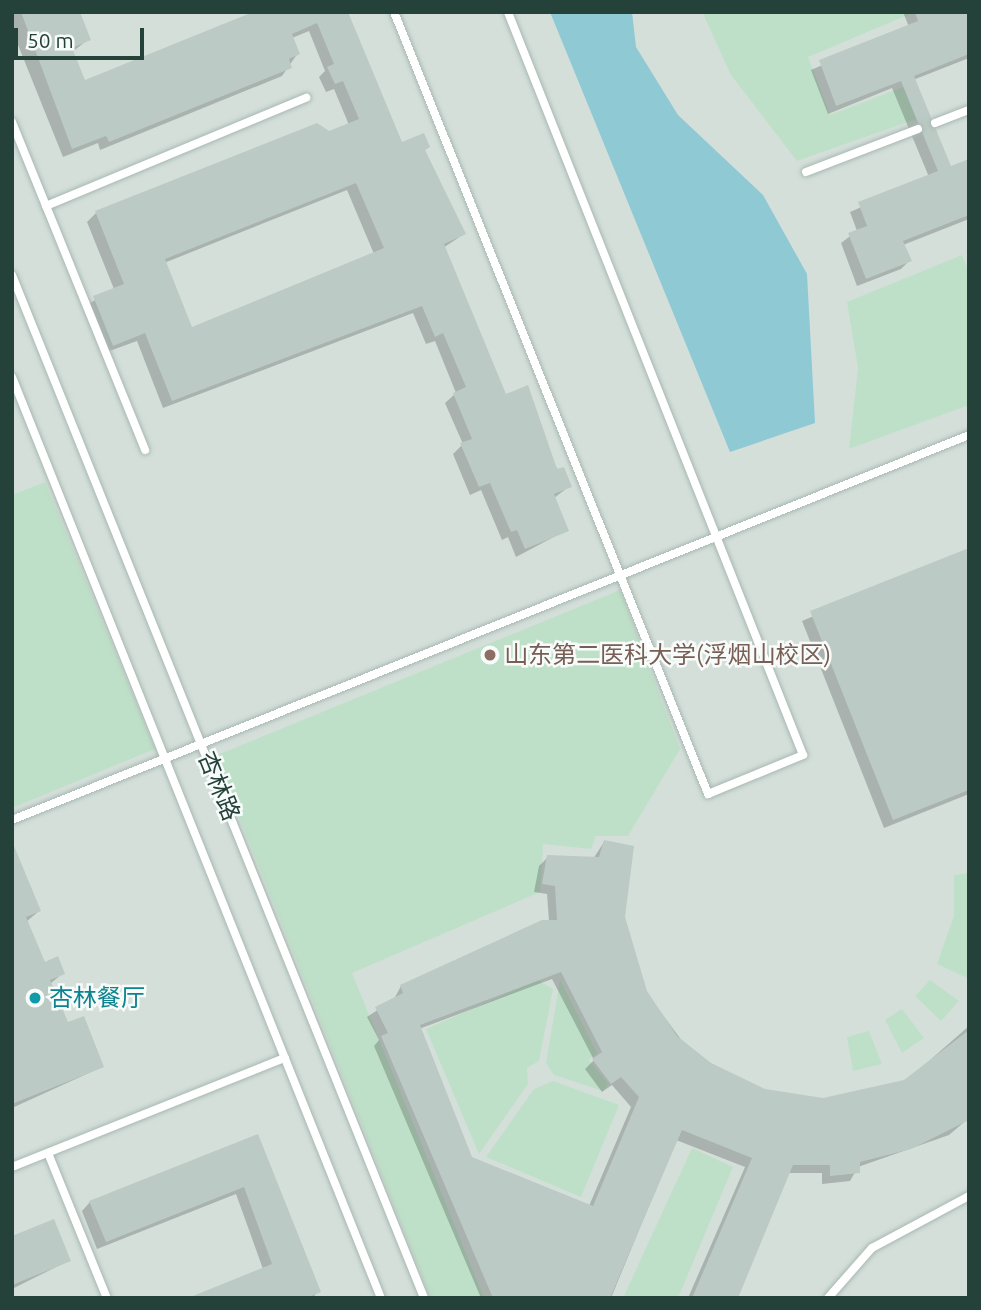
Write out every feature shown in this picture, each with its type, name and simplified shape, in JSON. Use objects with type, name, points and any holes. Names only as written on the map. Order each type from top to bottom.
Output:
[{"type":"lane","points":[[394,12],[624,573],[708,794],[803,755],[719,535],[508,12]]},
{"type":"lane","points":[[47,206],[306,98]]},
{"type":"lane","points":[[935,122],[969,110]]},
{"type":"lane","points":[[12,122],[145,450]]},
{"type":"lane","points":[[806,172],[918,129]]},
{"type":"lane","name":"杏林路","points":[[12,275],[424,1298]]},
{"type":"lane","name":"杏林路","points":[[12,377],[381,1298]]},
{"type":"lane","points":[[12,820],[969,435]]},
{"type":"lane","points":[[12,1167],[285,1058]]},
{"type":"lane","points":[[48,1153],[107,1298]]},
{"type":"lane","points":[[828,1298],[872,1248],[969,1196]]},
{"type":"shaded area","name":"山东第二医科大学(浮烟山校区)","points":[[12,12],[969,12],[969,1298],[12,1298]]},
{"type":"green space","points":[[915,12],[808,57],[830,115],[903,87],[916,119],[797,161],[731,75],[703,14]]},
{"type":"green space","points":[[962,255],[969,272],[969,405],[849,449],[858,368],[847,302]]},
{"type":"green space","points":[[45,482],[155,749],[12,808],[12,495]]},
{"type":"green space","points":[[620,590],[680,749],[628,836],[596,836],[591,849],[543,844],[540,892],[352,973],[484,1298],[431,1298],[215,756]]},
{"type":"green space","points":[[969,873],[969,979],[937,964],[954,916],[954,875]]},
{"type":"green space","points":[[538,980],[553,989],[539,1061],[527,1068],[528,1084],[479,1154],[426,1029]]},
{"type":"green space","points":[[560,980],[597,1053],[589,1060],[608,1084],[603,1091],[554,1075],[546,1063]]},
{"type":"green space","points":[[930,980],[959,1001],[941,1021],[915,996]]},
{"type":"green space","points":[[902,1009],[924,1038],[902,1053],[885,1020]]},
{"type":"green space","points":[[869,1031],[882,1064],[853,1071],[847,1037]]},
{"type":"green space","points":[[553,1081],[619,1105],[581,1197],[486,1157],[534,1089]]},
{"type":"green space","points":[[692,1148],[733,1167],[678,1298],[623,1298]]},
{"type":"water","points":[[550,12],[632,12],[636,47],[678,115],[763,195],[807,274],[815,423],[730,452]]},
{"type":"building","points":[[21,12],[80,12],[91,40],[72,48],[85,80],[253,12],[348,12],[402,142],[424,133],[430,147],[425,150],[466,234],[444,244],[506,394],[528,385],[557,469],[564,467],[572,487],[554,494],[569,531],[525,549],[517,530],[511,532],[490,483],[479,487],[460,443],[472,439],[453,393],[466,387],[443,333],[435,337],[422,306],[172,401],[145,333],[113,346],[93,296],[124,284],[95,211],[317,123],[329,131],[359,119],[343,81],[335,84],[327,67],[334,64],[317,23],[292,34],[300,54],[289,59],[292,68],[109,142],[106,136],[72,149]],"holes":[[[356,183],[384,248],[192,327],[165,259]]]},
{"type":"building","points":[[915,12],[969,12],[969,54],[914,76],[951,166],[969,159],[969,215],[903,241],[912,261],[866,279],[848,233],[867,226],[858,202],[938,171],[901,81],[836,106],[819,60],[918,21]]},
{"type":"building","points":[[969,548],[969,790],[893,820],[810,611]]},
{"type":"building","points":[[604,840],[634,846],[625,917],[647,991],[677,1036],[711,1063],[765,1089],[823,1098],[904,1080],[969,1030],[969,1120],[911,1149],[860,1162],[860,1173],[830,1176],[830,1165],[793,1165],[738,1298],[692,1298],[752,1158],[682,1130],[610,1298],[493,1298],[381,1036],[388,1033],[375,1007],[403,993],[400,985],[542,920],[557,920],[555,886],[542,884],[547,855],[599,857]],"holes":[[[561,972],[602,1052],[592,1059],[611,1084],[621,1077],[639,1097],[593,1206],[472,1157],[420,1025]]]},
{"type":"building","name":"杏林餐厅","points":[[12,841],[41,911],[26,917],[45,962],[58,956],[65,974],[50,980],[68,1022],[84,1016],[104,1067],[12,1104]]},
{"type":"building","points":[[258,1134],[321,1292],[306,1298],[188,1298],[272,1264],[244,1187],[106,1242],[89,1201]]},
{"type":"building","points":[[54,1219],[71,1261],[12,1285],[12,1236]]},
{"type":"place","name":"山东第二医科大学(浮烟山校区)","points":[[490,655]]},
{"type":"place","name":"杏林餐厅","points":[[35,998]]}]
